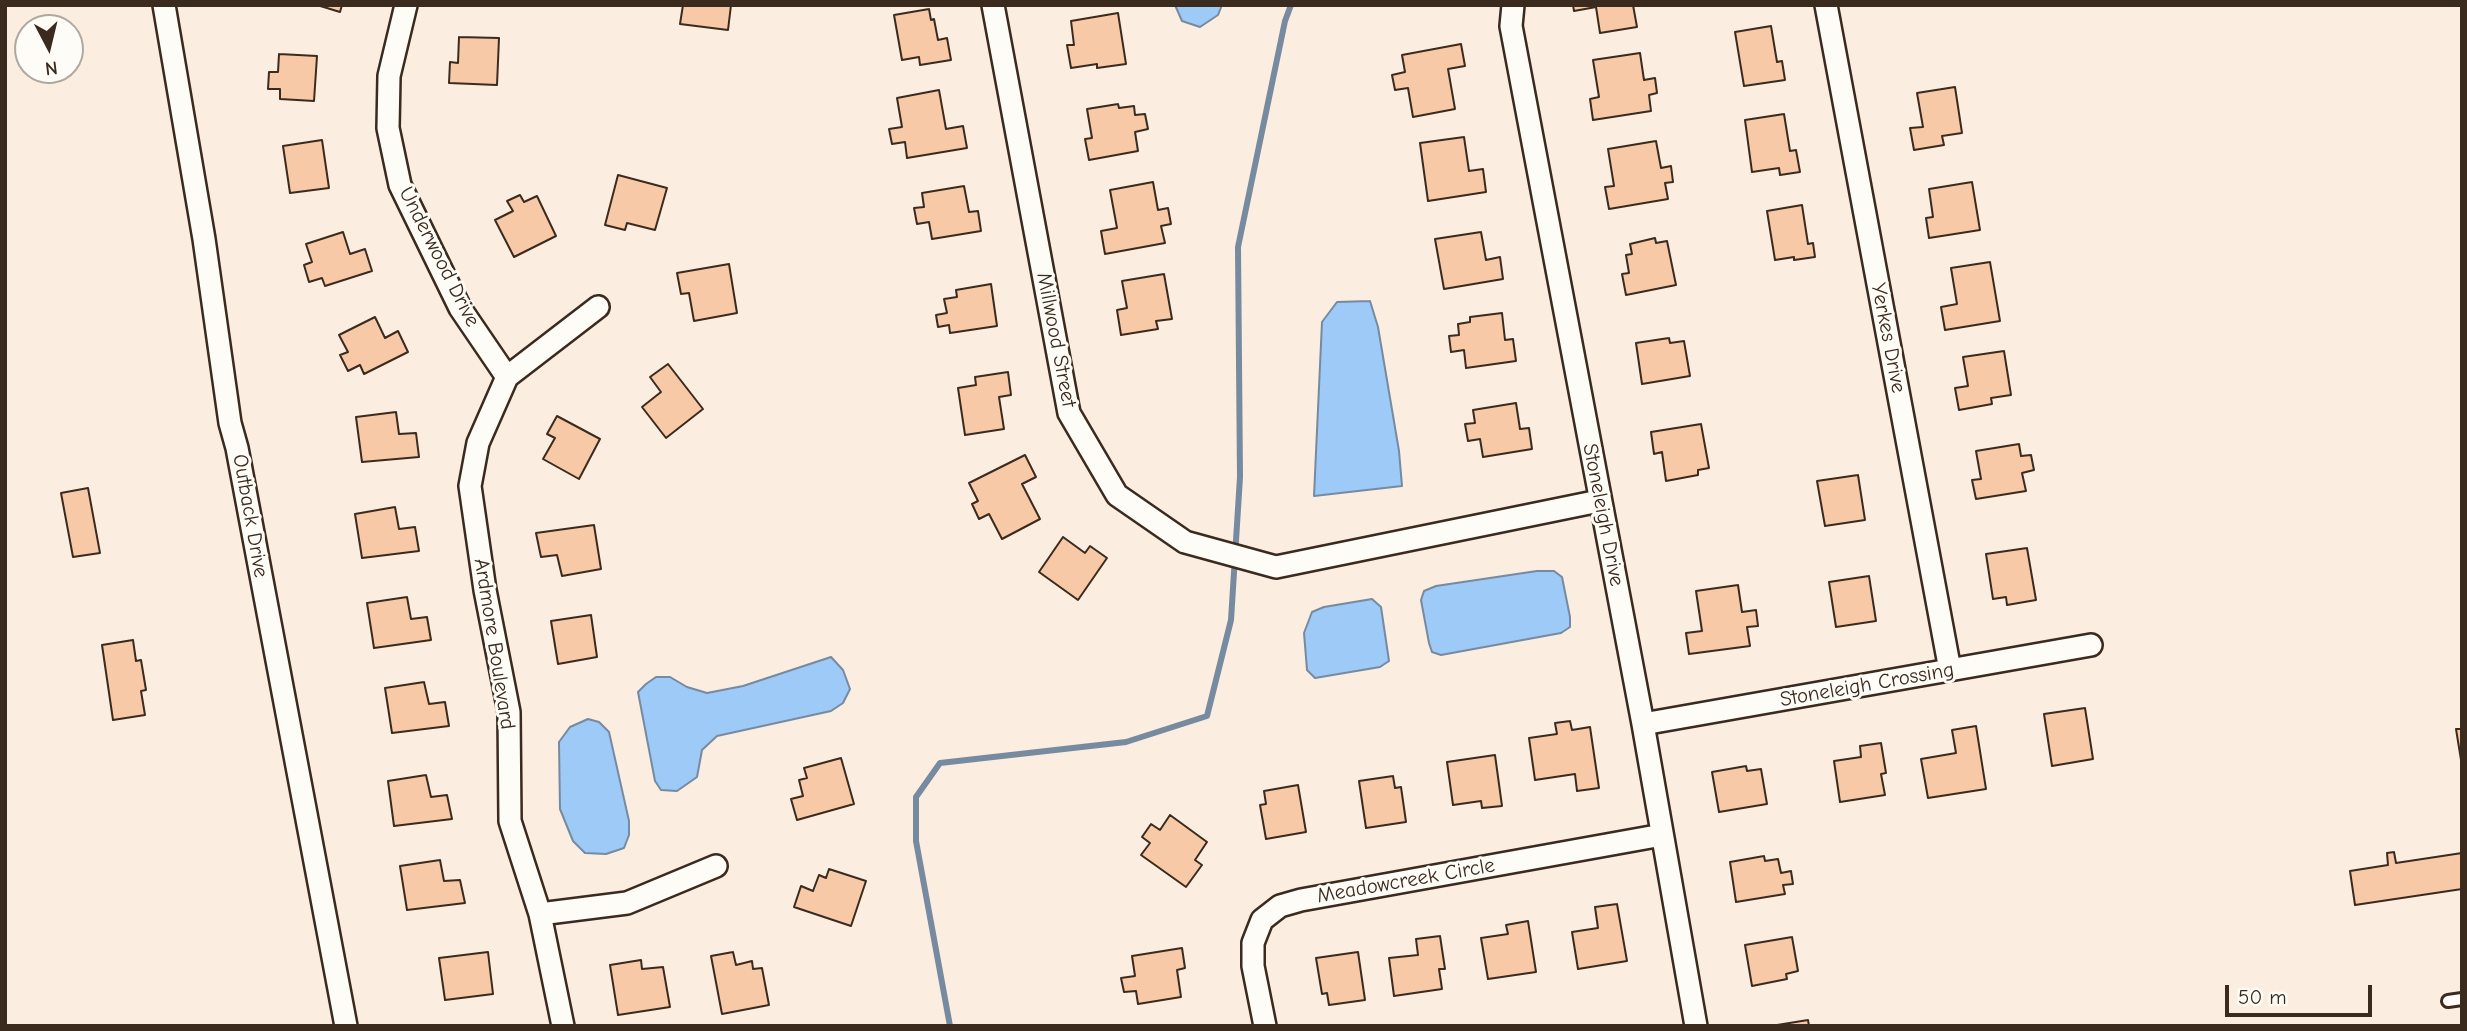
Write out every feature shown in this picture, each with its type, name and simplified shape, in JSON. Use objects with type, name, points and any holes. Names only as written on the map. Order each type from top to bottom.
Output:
[{"type":"street","name":"Outback Drive","points":[[164,5],[204,239],[230,423],[237,448],[346,1026]]},
{"type":"street","name":"Underwood Drive","points":[[406,5],[389,76],[388,128],[401,185],[460,308],[507,377]]},
{"type":"street","name":"Millwood Street","points":[[993,5],[1069,413],[1118,495],[1185,542],[1276,567],[1600,501]]},
{"type":"street","name":"Stoneleigh Drive","points":[[1513,5],[1511,26],[1643,724],[1696,1026]]},
{"type":"street","name":"Yerkes Drive","points":[[1826,5],[1950,670]]},
{"type":"street","name":"Ardmore Boulevard","points":[[563,1026],[540,914],[510,821],[509,712],[485,590],[470,486],[478,443],[507,377],[598,307]]},
{"type":"street","name":"Stoneleigh Crossing","points":[[1643,724],[2091,645]]},
{"type":"street","name":"Meadowcreek Circle","points":[[1265,1026],[1253,965],[1253,943],[1262,920],[1280,906],[1662,835]]},
{"type":"street","points":[[540,914],[627,904],[716,866]]},
{"type":"lane","points":[[2448,1001],[2462,999]]},
{"type":"water","points":[[1175,5],[1222,5],[1218,15],[1200,27],[1182,21]]},
{"type":"water","points":[[1370,301],[1378,327],[1399,451],[1402,486],[1314,496],[1322,322],[1337,302]]},
{"type":"water","points":[[1537,571],[1554,571],[1562,577],[1570,627],[1561,633],[1441,655],[1432,652],[1421,600],[1424,591],[1436,586]]},
{"type":"water","points":[[1372,599],[1381,607],[1389,661],[1380,667],[1315,678],[1307,670],[1304,633],[1312,612],[1324,607]]},
{"type":"water","points":[[831,657],[843,670],[850,689],[843,703],[831,711],[717,736],[702,750],[697,777],[677,791],[661,790],[655,781],[638,692],[646,684],[656,677],[670,677],[687,687],[707,693],[743,686]]},
{"type":"water","points":[[588,719],[599,722],[609,732],[629,821],[629,835],[624,848],[606,854],[585,853],[573,841],[560,809],[559,742],[570,727]]},
{"type":"building","points":[[317,5],[342,5],[340,12]]},
{"type":"building","points":[[683,5],[731,5],[728,30],[680,24]]},
{"type":"building","points":[[1573,5],[1633,5],[1637,27],[1600,33],[1596,7],[1574,11]]},
{"type":"building","points":[[929,9],[938,40],[947,38],[951,60],[920,65],[919,57],[902,60],[894,15]]},
{"type":"building","points":[[1118,13],[1126,64],[1097,68],[1097,64],[1071,68],[1067,45],[1074,45],[1071,21]]},
{"type":"building","points":[[1771,26],[1777,62],[1782,61],[1785,80],[1744,86],[1735,32]]},
{"type":"building","points":[[459,37],[499,38],[497,85],[449,83],[450,62],[458,63]]},
{"type":"building","points":[[1461,44],[1465,66],[1448,69],[1455,109],[1413,117],[1408,88],[1395,90],[1392,75],[1405,72],[1402,55]]},
{"type":"building","points":[[1640,53],[1644,80],[1655,78],[1657,93],[1649,95],[1651,111],[1593,120],[1590,99],[1599,97],[1593,60]]},
{"type":"building","points":[[279,54],[317,56],[314,101],[280,99],[280,89],[268,89],[269,72],[278,72]]},
{"type":"building","points":[[1955,87],[1962,133],[1942,136],[1944,145],[1914,150],[1910,128],[1923,127],[1917,93]]},
{"type":"building","points":[[939,90],[946,129],[963,126],[967,148],[907,158],[905,142],[892,144],[889,129],[902,127],[897,98]]},
{"type":"building","points":[[1118,104],[1119,108],[1134,106],[1135,115],[1145,114],[1148,129],[1135,132],[1138,151],[1089,160],[1085,139],[1092,138],[1087,109]]},
{"type":"building","points":[[1784,114],[1790,151],[1796,150],[1800,172],[1780,175],[1779,168],[1752,172],[1745,120]]},
{"type":"building","points":[[1464,137],[1469,171],[1483,169],[1486,192],[1428,201],[1420,143]]},
{"type":"building","points":[[322,140],[329,188],[290,193],[283,146]]},
{"type":"building","points":[[1656,141],[1661,168],[1671,166],[1673,182],[1665,183],[1668,199],[1609,209],[1605,187],[1614,186],[1608,149]]},
{"type":"building","points":[[618,175],[667,188],[655,230],[627,223],[625,230],[605,225]]},
{"type":"building","points":[[1153,182],[1158,210],[1168,208],[1171,224],[1161,226],[1165,243],[1105,254],[1101,231],[1117,228],[1110,190]]},
{"type":"building","points":[[1972,182],[1980,230],[1929,238],[1926,218],[1933,217],[1929,189]]},
{"type":"building","points":[[964,186],[969,212],[978,211],[981,231],[932,239],[929,222],[917,224],[914,208],[924,207],[922,193]]},
{"type":"building","points":[[520,195],[524,202],[537,196],[556,236],[514,257],[495,220],[513,211],[507,201]]},
{"type":"building","points":[[1802,205],[1808,244],[1813,243],[1815,257],[1775,260],[1767,211]]},
{"type":"building","points":[[343,232],[350,254],[365,249],[372,271],[325,286],[322,278],[309,282],[304,265],[312,262],[306,244]]},
{"type":"building","points":[[1481,232],[1486,260],[1500,257],[1503,279],[1444,289],[1435,239]]},
{"type":"building","points":[[1655,238],[1656,243],[1667,241],[1676,285],[1626,295],[1622,274],[1629,273],[1626,255],[1632,254],[1630,244]]},
{"type":"building","points":[[1990,262],[2000,321],[1945,330],[1941,307],[1957,304],[1951,268]]},
{"type":"building","points":[[729,264],[737,313],[694,321],[689,293],[681,294],[677,273]]},
{"type":"building","points":[[1164,274],[1172,319],[1156,321],[1158,329],[1121,335],[1117,310],[1127,308],[1122,281]]},
{"type":"building","points":[[991,284],[997,326],[950,333],[949,325],[938,327],[936,315],[947,313],[944,299],[957,297],[956,290]]},
{"type":"building","points":[[1502,313],[1505,340],[1513,339],[1516,361],[1466,368],[1464,350],[1451,352],[1449,336],[1459,335],[1458,324],[1470,322],[1470,317]]},
{"type":"building","points":[[375,317],[385,338],[398,331],[408,352],[364,374],[360,365],[348,371],[340,355],[348,352],[339,335]]},
{"type":"building","points":[[1669,338],[1670,343],[1684,341],[1690,376],[1642,384],[1636,343]]},
{"type":"building","points":[[2004,351],[2011,395],[1991,398],[1992,404],[1959,410],[1955,388],[1968,386],[1963,357]]},
{"type":"building","points":[[668,364],[703,409],[666,438],[642,407],[661,392],[650,377]]},
{"type":"building","points":[[1008,372],[1011,395],[999,397],[1004,429],[965,435],[958,388],[976,385],[975,377]]},
{"type":"building","points":[[1516,403],[1520,429],[1529,428],[1532,449],[1483,457],[1480,439],[1468,441],[1465,424],[1475,423],[1473,410]]},
{"type":"building","points":[[396,412],[399,434],[416,433],[419,457],[362,462],[356,417]]},
{"type":"building","points":[[557,416],[600,439],[579,479],[543,459],[555,438],[547,434]]},
{"type":"building","points":[[1701,424],[1709,468],[1698,470],[1698,475],[1666,481],[1662,452],[1654,454],[1651,432]]},
{"type":"building","points":[[2019,444],[2021,456],[2031,455],[2034,470],[2022,473],[2026,491],[1976,499],[1972,480],[1981,479],[1976,451]]},
{"type":"building","points":[[1025,455],[1036,477],[1022,484],[1040,519],[1002,539],[989,514],[979,519],[972,504],[978,501],[969,483]]},
{"type":"building","points":[[1858,475],[1865,520],[1825,526],[1817,481]]},
{"type":"building","points":[[88,488],[100,553],[73,557],[61,493]]},
{"type":"building","points":[[395,507],[399,529],[415,527],[419,551],[362,558],[355,514]]},
{"type":"building","points":[[594,525],[601,569],[562,576],[557,555],[541,557],[536,533]]},
{"type":"building","points":[[1063,537],[1085,553],[1090,546],[1107,558],[1078,600],[1039,572]]},
{"type":"building","points":[[2027,548],[2036,600],[2007,605],[2006,597],[1993,599],[1986,554]]},
{"type":"building","points":[[1869,576],[1876,621],[1836,627],[1829,582]]},
{"type":"building","points":[[1738,585],[1742,612],[1756,610],[1758,626],[1747,627],[1750,646],[1689,654],[1686,633],[1702,631],[1696,591]]},
{"type":"building","points":[[407,597],[411,619],[427,617],[431,640],[374,648],[367,603]]},
{"type":"building","points":[[591,615],[597,657],[558,664],[551,621]]},
{"type":"building","points":[[133,640],[136,661],[141,660],[146,690],[141,691],[145,715],[113,720],[102,645]]},
{"type":"building","points":[[424,682],[429,704],[445,702],[449,726],[392,733],[385,688]]},
{"type":"building","points":[[2085,708],[2093,759],[2052,766],[2044,714]]},
{"type":"building","points":[[1570,721],[1572,730],[1590,727],[1599,788],[1577,791],[1575,774],[1535,780],[1529,738],[1557,734],[1555,723]]},
{"type":"building","points":[[1976,726],[1986,789],[1928,798],[1921,759],[1956,753],[1952,730]]},
{"type":"building","points":[[2456,729],[2462,729],[2462,766]]},
{"type":"building","points":[[1881,743],[1886,773],[1881,774],[1885,795],[1840,802],[1834,761],[1861,757],[1860,746]]},
{"type":"building","points":[[1495,755],[1502,806],[1482,808],[1481,801],[1453,805],[1447,762]]},
{"type":"building","points":[[841,758],[854,804],[797,820],[791,799],[803,796],[799,780],[807,778],[804,768]]},
{"type":"building","points":[[1746,766],[1747,771],[1761,769],[1767,804],[1719,812],[1712,772]]},
{"type":"building","points":[[426,775],[431,797],[447,795],[452,819],[394,826],[388,781]]},
{"type":"building","points":[[1393,776],[1395,788],[1401,787],[1406,822],[1366,828],[1359,781]]},
{"type":"building","points":[[1298,785],[1306,832],[1266,839],[1260,805],[1266,804],[1264,791]]},
{"type":"building","points":[[1170,815],[1207,842],[1195,860],[1202,865],[1186,887],[1141,855],[1150,843],[1142,837],[1151,824],[1160,830]]},
{"type":"building","points":[[2394,852],[2396,863],[2462,853],[2462,889],[2355,905],[2350,871],[2388,865],[2387,853]]},
{"type":"building","points":[[1764,856],[1765,861],[1778,859],[1781,873],[1791,871],[1793,884],[1783,885],[1785,894],[1736,902],[1730,862]]},
{"type":"building","points":[[440,860],[444,881],[460,880],[465,903],[407,910],[400,866]]},
{"type":"building","points":[[829,869],[866,881],[851,926],[794,907],[801,886],[813,891],[819,875],[826,878]]},
{"type":"building","points":[[1617,904],[1627,961],[1578,969],[1572,932],[1598,928],[1595,907]]},
{"type":"building","points":[[1528,921],[1536,972],[1488,979],[1481,938],[1508,934],[1506,925]]},
{"type":"building","points":[[1440,936],[1445,969],[1439,969],[1442,989],[1394,996],[1389,958],[1418,955],[1416,939]]},
{"type":"building","points":[[1792,937],[1798,971],[1786,974],[1787,979],[1752,986],[1745,945]]},
{"type":"building","points":[[1182,948],[1185,968],[1177,970],[1181,997],[1138,1004],[1136,991],[1124,992],[1121,978],[1135,976],[1132,956]]},
{"type":"building","points":[[488,952],[493,994],[445,1000],[439,958]]},
{"type":"building","points":[[733,952],[736,965],[752,961],[753,969],[762,968],[769,1005],[722,1014],[711,956]]},
{"type":"building","points":[[1358,952],[1365,1000],[1329,1005],[1327,993],[1322,994],[1316,958]]},
{"type":"building","points":[[641,960],[642,969],[663,967],[670,1007],[618,1015],[610,965]]},
{"type":"building","points":[[1808,1020],[1809,1026],[1771,1026]]},
{"type":"waterway","points":[[950,1026],[916,841],[916,797],[940,763],[1126,742],[1207,716],[1231,620],[1240,477],[1238,247],[1285,21],[1291,5]]}]
